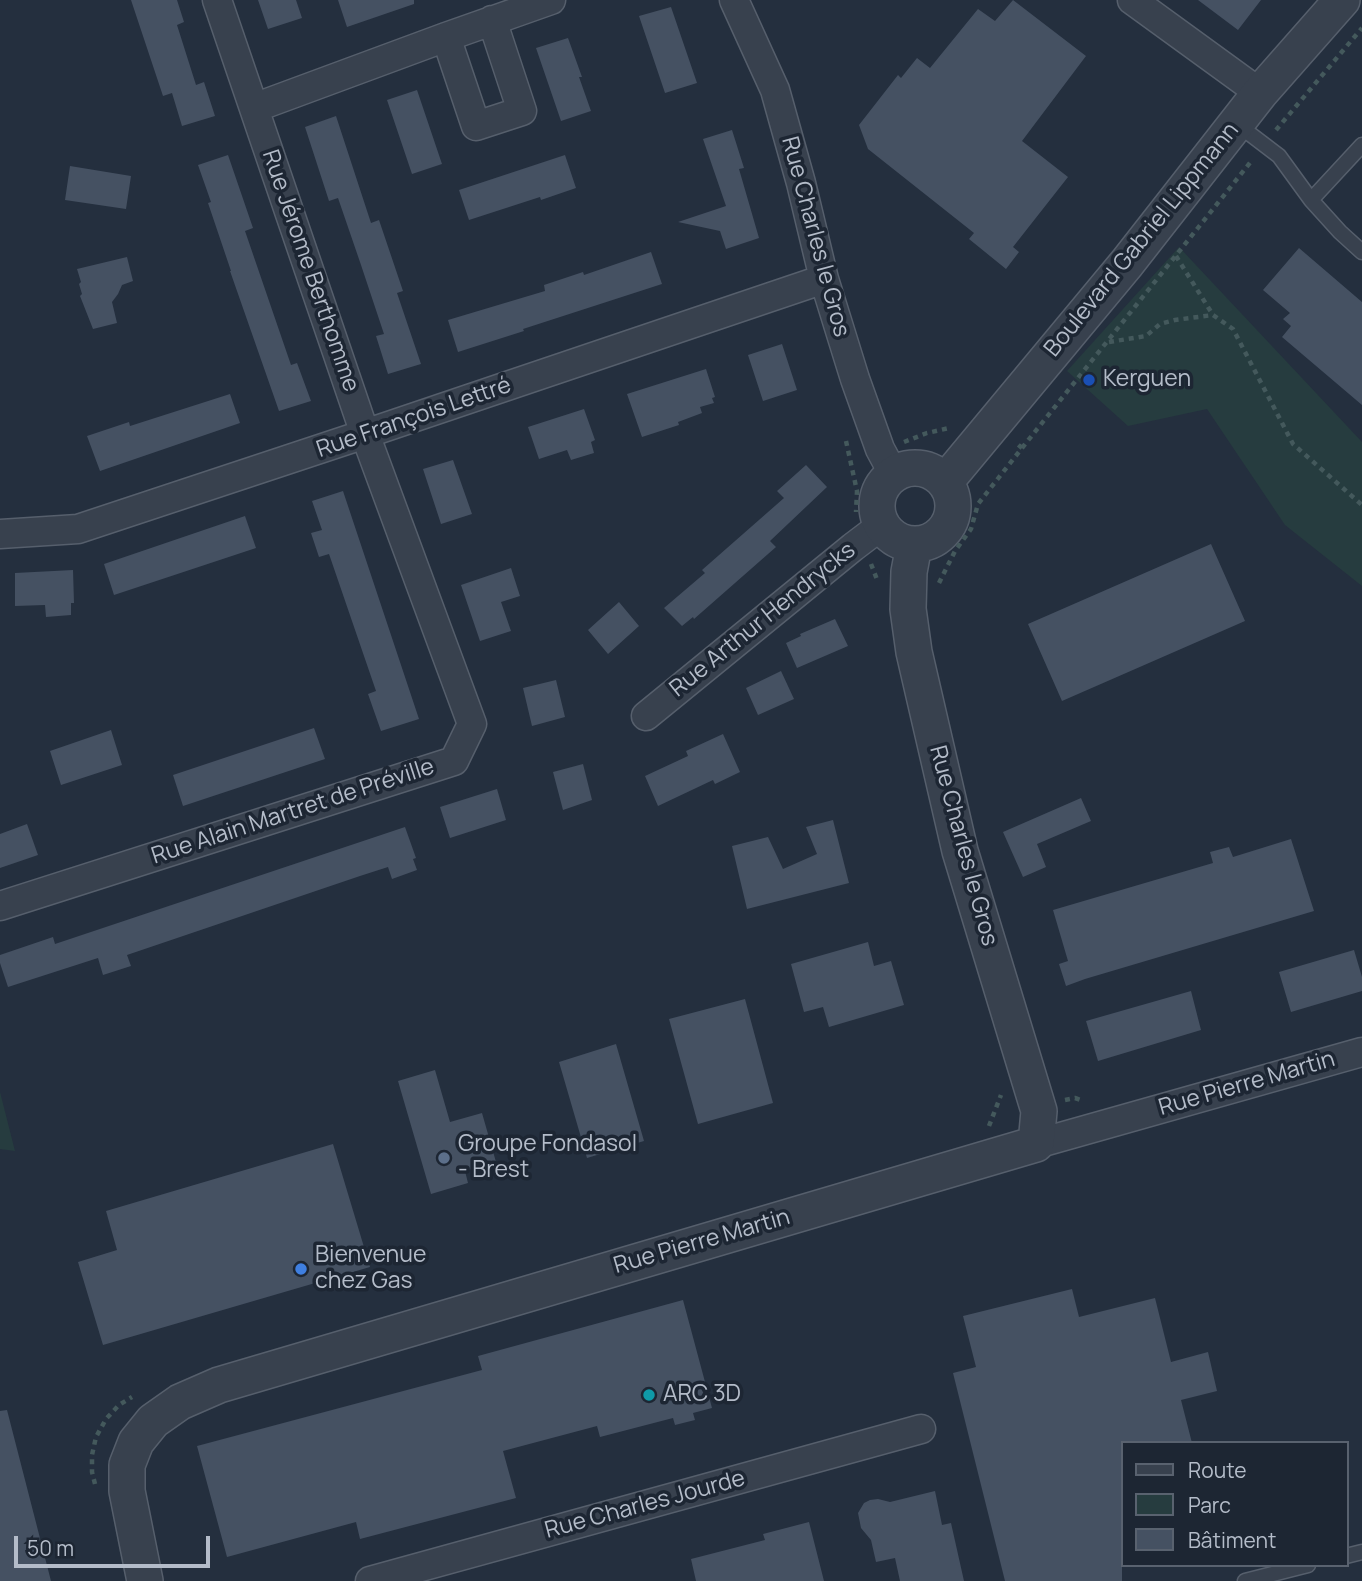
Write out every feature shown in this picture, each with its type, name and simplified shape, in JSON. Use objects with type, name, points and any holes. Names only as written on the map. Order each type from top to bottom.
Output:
[{"type":"street","name":"Rue Jérome Berthomme","points":[[217,0],[365,434]]},
{"type":"street","points":[[254,108],[551,0]]},
{"type":"street","name":"Rue Charles le Gros","points":[[734,0],[775,90],[802,183],[824,279],[855,379],[880,449],[894,475]]},
{"type":"street","points":[[1132,0],[1260,93]]},
{"type":"street","name":"Boulevard Gabriel Lippmann","points":[[945,482],[1127,263],[1260,93],[1342,0]]},
{"type":"street","points":[[446,37],[476,126],[522,111],[492,20]]},
{"type":"street","name":"Rue François Lettré","points":[[0,534],[78,529],[824,279]]},
{"type":"street","name":"Rue Alain Martret de Préville","points":[[0,906],[454,761],[472,724],[365,434]]},
{"type":"street","points":[[915,468],[936,474],[945,482],[954,504],[947,528],[938,537],[914,545],[872,533],[878,515],[880,492],[894,475],[915,468]]},
{"type":"street","name":"Rue Arthur Hendrycks","points":[[646,716],[872,533]]},
{"type":"street","name":"Rue Charles le Gros","points":[[914,545],[909,572],[908,610],[914,652],[960,851],[1039,1111],[1036,1144]]},
{"type":"street","name":"Rue Pierre Martin","points":[[145,1581],[127,1491],[127,1465],[136,1442],[153,1421],[180,1402],[219,1385],[1036,1144],[1362,1052]]},
{"type":"street","name":"Rue Charles Jourde","points":[[370,1581],[921,1429]]},
{"type":"lane","points":[[1236,123],[1279,156],[1311,200],[1362,252]]},
{"type":"lane","points":[[1311,200],[1362,145]]},
{"type":"lane","points":[[1245,1581],[1300,1567]]},
{"type":"path","points":[[1022,448],[1265,144],[1362,28]]},
{"type":"path","points":[[1176,256],[1213,314],[1233,329],[1293,444],[1362,505]]},
{"type":"path","points":[[1108,342],[1146,336],[1160,324],[1213,314]]},
{"type":"path","points":[[856,482],[856,512],[872,533],[880,588]]},
{"type":"path","points":[[988,1129],[1003,1086]]},
{"type":"path","points":[[95,1486],[92,1455],[96,1437],[106,1419],[119,1405],[135,1395]]},
{"type":"green space","points":[[1179,247],[1362,442],[1362,586],[1285,525],[1207,409],[1128,426],[1067,371]]},
{"type":"green space","points":[[0,1092],[15,1151],[0,1149]]},
{"type":"building","points":[[131,0],[177,0],[184,22],[177,25],[196,85],[204,82],[215,116],[182,126],[172,93],[163,96]]},
{"type":"building","points":[[258,0],[296,0],[302,18],[268,29]]},
{"type":"building","points":[[338,0],[414,0],[414,4],[347,27]]},
{"type":"building","points":[[1013,0],[1086,56],[1022,141],[1068,177],[1013,247],[1019,252],[1006,269],[969,239],[974,233],[868,149],[859,125],[898,75],[901,78],[917,58],[930,68],[978,9],[995,21]]},
{"type":"building","points":[[1198,0],[1261,0],[1238,30]]},
{"type":"building","points":[[671,7],[697,83],[665,93],[639,16]]},
{"type":"building","points":[[568,38],[591,111],[561,121],[536,48]]},
{"type":"building","points":[[417,90],[442,164],[412,174],[387,100]]},
{"type":"building","points":[[336,116],[371,223],[379,220],[403,291],[397,293],[421,364],[388,374],[376,336],[384,334],[361,265],[338,198],[329,201],[305,127]]},
{"type":"building","points":[[732,130],[744,168],[739,169],[759,238],[726,249],[720,231],[678,222],[726,206],[703,139]]},
{"type":"building","points":[[228,155],[253,228],[245,231],[291,365],[297,363],[311,401],[279,411],[230,271],[198,165]]},
{"type":"building","points":[[565,155],[576,188],[469,220],[459,190]]},
{"type":"building","points":[[70,166],[131,176],[126,209],[65,200]]},
{"type":"building","points":[[1299,248],[1362,302],[1362,405],[1282,337],[1291,326],[1283,319],[1290,313],[1263,290]]},
{"type":"building","points":[[651,252],[662,284],[458,352],[448,320],[545,291],[544,285],[583,272],[584,275]]},
{"type":"building","points":[[127,257],[133,281],[122,285],[112,302],[117,323],[93,329],[80,296],[81,282],[77,269]]},
{"type":"building","points":[[782,344],[797,390],[763,401],[748,355]]},
{"type":"building","points":[[706,369],[715,397],[712,398],[714,403],[700,407],[702,413],[678,422],[679,425],[642,437],[627,394]]},
{"type":"building","points":[[230,394],[240,423],[100,471],[87,436],[129,422],[130,426]]},
{"type":"building","points":[[584,409],[595,440],[591,442],[594,453],[571,460],[567,450],[539,459],[528,427]]},
{"type":"building","points":[[453,460],[472,514],[441,524],[423,469]]},
{"type":"building","points":[[806,465],[827,487],[770,541],[776,547],[694,619],[693,617],[682,626],[664,608],[705,573],[702,570],[784,498],[777,491]]},
{"type":"building","points":[[343,491],[419,719],[381,731],[368,694],[376,691],[329,554],[319,557],[311,533],[322,530],[312,501]]},
{"type":"building","points":[[245,516],[256,548],[114,595],[104,564]]},
{"type":"building","points":[[1211,544],[1245,621],[1062,701],[1028,624]]},
{"type":"building","points":[[511,568],[520,596],[501,602],[511,631],[480,641],[461,585]]},
{"type":"building","points":[[73,570],[74,603],[71,603],[71,615],[46,617],[45,605],[15,606],[15,573]]},
{"type":"building","points":[[619,602],[639,626],[608,654],[588,630]]},
{"type":"building","points":[[835,619],[848,646],[797,668],[786,643]]},
{"type":"building","points":[[781,671],[794,699],[758,715],[746,688]]},
{"type":"building","points":[[556,680],[565,717],[532,726],[523,688]]},
{"type":"building","points":[[314,728],[325,759],[183,806],[173,775]]},
{"type":"building","points":[[111,730],[122,765],[61,785],[50,751]]},
{"type":"building","points":[[723,734],[740,772],[715,784],[713,780],[658,806],[645,776],[688,756],[686,751]]},
{"type":"building","points":[[583,764],[592,800],[563,810],[553,772]]},
{"type":"building","points":[[497,789],[506,820],[450,838],[440,807]]},
{"type":"building","points":[[1081,798],[1091,821],[1037,844],[1046,867],[1023,877],[1003,832]]},
{"type":"building","points":[[833,820],[849,883],[747,909],[732,846],[768,837],[783,869],[817,854],[806,827]]},
{"type":"building","points":[[27,824],[38,855],[0,868],[0,834]]},
{"type":"building","points":[[405,827],[416,858],[413,859],[417,870],[392,879],[388,867],[360,876],[127,955],[131,966],[103,975],[98,958],[8,987],[0,955],[53,937],[55,944]]},
{"type":"building","points":[[1291,839],[1314,911],[1066,986],[1059,964],[1068,961],[1053,910],[1213,863],[1210,852],[1229,847],[1233,857]]},
{"type":"building","points":[[868,942],[874,966],[891,961],[904,1005],[829,1027],[823,1007],[804,1012],[791,964]]},
{"type":"building","points":[[1354,950],[1362,977],[1362,991],[1291,1012],[1279,972]]},
{"type":"building","points":[[1191,991],[1201,1030],[1098,1061],[1086,1021]]},
{"type":"building","points":[[745,999],[773,1103],[698,1124],[669,1019]]},
{"type":"building","points":[[616,1044],[644,1141],[587,1158],[559,1062]]},
{"type":"building","points":[[435,1070],[450,1122],[482,1113],[496,1162],[465,1171],[468,1183],[431,1194],[398,1081]]},
{"type":"building","points":[[333,1144],[370,1267],[103,1345],[78,1262],[117,1250],[106,1211]]},
{"type":"building","points":[[1072,1289],[1079,1317],[1155,1298],[1171,1362],[1208,1352],[1217,1391],[1181,1400],[1191,1441],[1120,1441],[1122,1581],[1005,1581],[953,1373],[976,1367],[963,1316]]},
{"type":"building","points":[[683,1300],[712,1408],[693,1413],[695,1420],[675,1425],[673,1418],[600,1437],[597,1426],[503,1451],[516,1498],[360,1539],[356,1522],[227,1557],[197,1446],[482,1370],[478,1356]]},
{"type":"building","points":[[7,1410],[51,1581],[0,1581],[0,1411]]},
{"type":"building","points":[[935,1491],[942,1525],[951,1523],[964,1581],[900,1581],[895,1558],[876,1562],[871,1540],[861,1528],[858,1513],[864,1503],[870,1500],[890,1502]]},
{"type":"building","points":[[809,1522],[824,1581],[696,1581],[691,1559],[765,1540],[763,1534]]},
{"type":"place","name":"Kerguen","points":[[1089,380]]},
{"type":"place","name":"Groupe Fondasol - Brest","points":[[444,1158]]},
{"type":"place","name":"Bienvenue chez Gas","points":[[301,1269]]},
{"type":"place","name":"ARC 3D","points":[[649,1395]]}]
